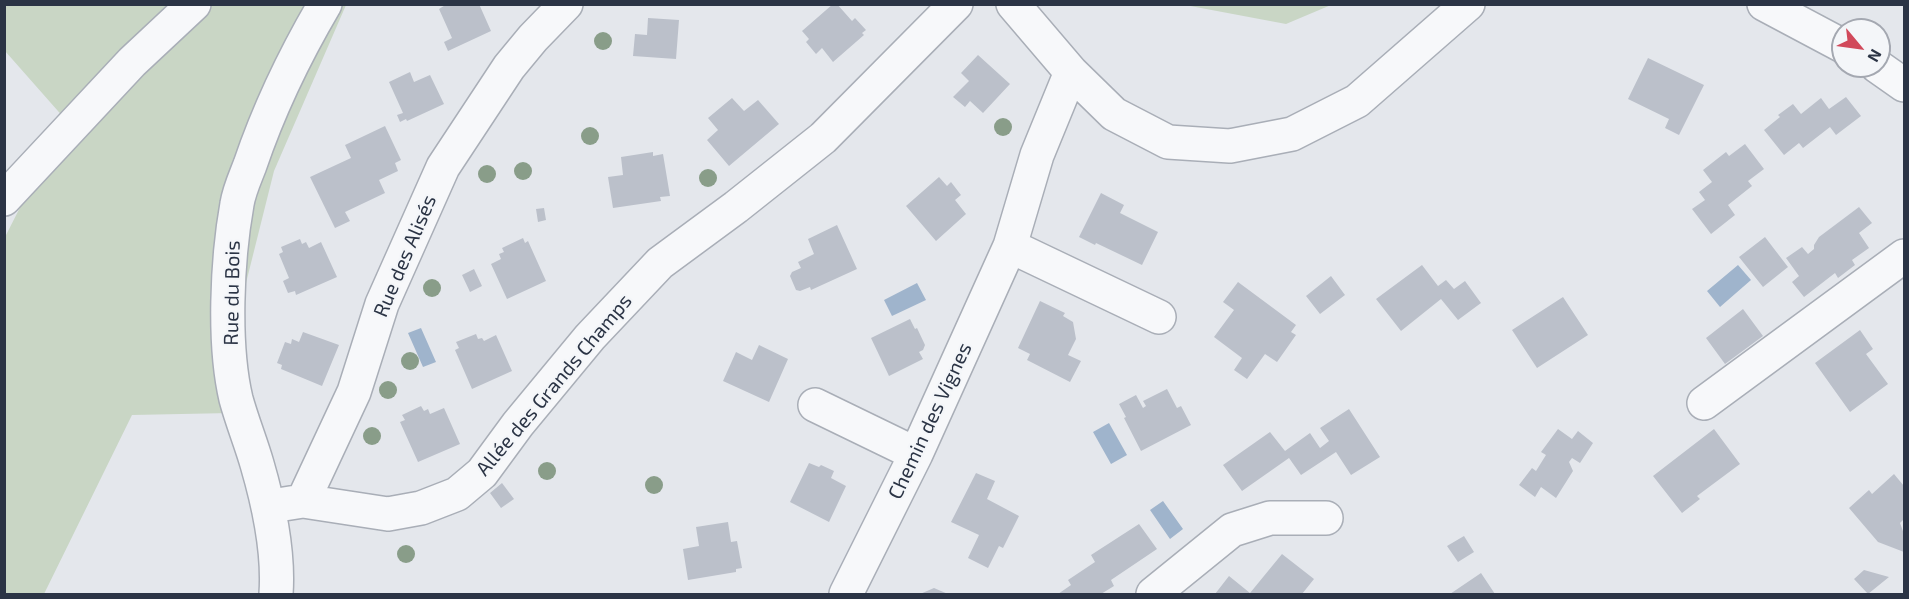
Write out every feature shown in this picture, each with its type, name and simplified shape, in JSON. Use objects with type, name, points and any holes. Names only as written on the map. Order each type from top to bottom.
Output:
[{"type":"street","points":[[4,199],[132,62],[194,4]]},
{"type":"street","name":"Rue du Bois","points":[[276,594],[277,572],[268,507],[258,466],[236,398],[229,337],[229,274],[237,202],[262,130],[307,35],[325,4]]},
{"type":"street","name":"Rue des Alisés","points":[[303,501],[354,392],[382,304],[443,167],[509,67],[566,4]]},
{"type":"street","name":"Allée des Grands Champs","points":[[303,501],[388,514],[422,508],[457,494],[482,472],[518,424],[590,337],[660,263],[736,207],[823,138],[956,4]]},
{"type":"street","points":[[1013,4],[1071,72],[1114,114],[1168,142],[1230,146],[1292,134],[1357,101],[1468,4]]},
{"type":"street","points":[[1764,4],[1831,40]]},
{"type":"street","name":"Chemin des Vignes","points":[[846,594],[916,454],[1010,246],[1037,155],[1071,72]]},
{"type":"street","points":[[1891,76],[1905,86]]},
{"type":"street","points":[[1010,246],[1159,317]]},
{"type":"street","points":[[1704,404],[1905,256]]},
{"type":"street","points":[[815,405],[916,454]]},
{"type":"street","points":[[268,507],[303,501]]},
{"type":"street","points":[[1153,594],[1232,530],[1270,518],[1326,518]]},
{"type":"green space","points":[[5,5],[346,5],[274,171],[245,287],[231,413],[132,415],[44,594],[5,594],[4,239],[65,119],[5,51]]},
{"type":"green space","points":[[1185,5],[1331,5],[1286,24]]},
{"type":"water","points":[[1738,265],[1751,280],[1720,307],[1707,291]]},
{"type":"water","points":[[917,283],[926,300],[892,316],[884,300]]},
{"type":"water","points":[[421,328],[436,362],[423,367],[408,333]]},
{"type":"water","points":[[1109,423],[1127,455],[1111,464],[1093,432]]},
{"type":"water","points":[[1163,501],[1183,529],[1170,539],[1150,510]]},
{"type":"building","points":[[447,4],[479,4],[491,31],[448,51],[444,42],[452,38],[439,9]]},
{"type":"building","points":[[833,4],[837,4],[852,21],[855,18],[866,30],[862,33],[864,35],[833,62],[822,48],[816,54],[806,42],[809,39],[802,31]]},
{"type":"building","points":[[648,18],[679,20],[676,59],[633,56],[635,34],[647,35]]},
{"type":"building","points":[[978,55],[1010,84],[983,113],[970,101],[965,107],[953,97],[969,81],[961,73]]},
{"type":"building","points":[[1648,58],[1704,85],[1679,135],[1665,128],[1669,119],[1628,99]]},
{"type":"building","points":[[410,72],[414,82],[430,75],[444,104],[400,122],[397,115],[403,113],[389,82]]},
{"type":"building","points":[[1846,97],[1861,116],[1836,135],[1830,127],[1803,148],[1799,143],[1784,155],[1764,130],[1780,117],[1778,115],[1793,104],[1801,114],[1821,98],[1829,109]]},
{"type":"building","points":[[732,98],[744,111],[758,100],[779,124],[729,166],[707,140],[718,130],[708,118]]},
{"type":"building","points":[[385,126],[401,160],[395,163],[398,171],[379,180],[385,193],[345,212],[350,221],[335,228],[310,177],[351,158],[345,145]]},
{"type":"building","points":[[1745,144],[1764,169],[1748,181],[1752,186],[1728,205],[1735,215],[1711,234],[1692,209],[1705,200],[1699,192],[1712,182],[1703,170],[1726,152],[1729,156]]},
{"type":"building","points":[[653,152],[653,156],[663,154],[670,196],[660,197],[661,201],[613,208],[608,177],[623,175],[621,157]]},
{"type":"building","points":[[939,177],[947,186],[951,182],[961,195],[955,200],[966,214],[936,241],[906,206]]},
{"type":"building","points":[[1101,193],[1124,205],[1120,213],[1158,232],[1142,265],[1079,237]]},
{"type":"building","points":[[1859,207],[1872,223],[1859,233],[1869,248],[1852,260],[1855,265],[1838,278],[1835,273],[1804,297],[1792,282],[1799,276],[1786,258],[1802,247],[1808,254],[1814,249],[1819,237]]},
{"type":"building","points":[[544,208],[546,220],[538,222],[536,209]]},
{"type":"building","points":[[837,225],[857,269],[811,290],[810,287],[800,291],[796,290],[790,276],[792,272],[801,268],[798,262],[814,254],[808,239]]},
{"type":"building","points":[[1765,237],[1788,267],[1763,287],[1739,257]]},
{"type":"building","points":[[523,238],[525,243],[528,241],[546,281],[507,299],[491,264],[501,259],[499,254],[504,252],[502,248]]},
{"type":"building","points":[[300,239],[302,244],[306,242],[309,248],[321,242],[337,277],[296,295],[295,291],[288,293],[283,281],[289,278],[279,254],[283,252],[281,247]]},
{"type":"building","points":[[1422,265],[1438,286],[1446,280],[1454,289],[1465,281],[1481,303],[1458,320],[1441,299],[1401,331],[1376,299]]},
{"type":"building","points":[[474,269],[482,286],[470,292],[462,275]]},
{"type":"building","points":[[1331,276],[1345,295],[1320,314],[1306,296]]},
{"type":"building","points":[[1238,282],[1296,325],[1291,332],[1296,335],[1277,362],[1265,354],[1247,379],[1234,370],[1242,358],[1214,337],[1234,310],[1223,302]]},
{"type":"building","points":[[1563,297],[1588,335],[1537,368],[1512,330]]},
{"type":"building","points":[[1040,301],[1065,313],[1063,316],[1073,322],[1076,339],[1068,355],[1081,361],[1070,382],[1027,360],[1030,354],[1018,348]]},
{"type":"building","points":[[1743,309],[1763,336],[1725,364],[1706,338]]},
{"type":"building","points":[[910,319],[925,345],[919,352],[923,359],[889,376],[871,338]]},
{"type":"building","points":[[1860,330],[1873,349],[1866,354],[1888,384],[1850,412],[1815,363]]},
{"type":"building","points":[[303,332],[339,345],[322,386],[281,369],[282,365],[277,363],[285,342],[291,344],[292,339],[299,342]]},
{"type":"building","points":[[476,334],[478,339],[482,338],[484,341],[496,335],[512,371],[472,389],[455,350],[459,348],[456,342]]},
{"type":"building","points":[[759,345],[788,359],[769,402],[723,381],[736,352],[752,360]]},
{"type":"building","points":[[1167,389],[1177,408],[1181,406],[1191,425],[1141,451],[1119,404],[1136,395],[1143,408],[1146,406],[1143,401]]},
{"type":"building","points":[[421,406],[424,411],[428,409],[430,414],[444,408],[460,444],[418,462],[400,422],[405,420],[402,415]]},
{"type":"building","points":[[1349,409],[1380,457],[1351,475],[1336,452],[1301,475],[1289,458],[1242,491],[1223,465],[1270,432],[1285,451],[1310,433],[1320,448],[1329,441],[1320,428]]},
{"type":"building","points":[[1558,429],[1572,439],[1578,431],[1593,443],[1580,463],[1572,458],[1569,462],[1573,471],[1556,498],[1541,487],[1535,497],[1519,485],[1532,468],[1536,471],[1546,455],[1541,452]]},
{"type":"building","points":[[1714,429],[1740,464],[1697,496],[1700,499],[1682,513],[1653,476]]},
{"type":"building","points":[[809,463],[834,471],[831,478],[846,486],[829,522],[790,502]]},
{"type":"building","points":[[976,473],[995,481],[987,499],[1019,516],[1003,548],[999,546],[988,568],[968,558],[979,535],[951,522]]},
{"type":"building","points":[[1894,474],[1904,486],[1904,519],[1900,523],[1904,534],[1904,552],[1878,542],[1849,508],[1869,490],[1872,494]]},
{"type":"building","points":[[502,483],[514,499],[501,508],[490,493]]},
{"type":"building","points":[[728,522],[731,542],[737,541],[742,568],[736,569],[736,572],[688,580],[683,549],[699,546],[696,527]]},
{"type":"building","points":[[1139,524],[1157,549],[1111,580],[1114,586],[1101,594],[1058,594],[1071,585],[1068,580],[1095,562],[1091,555]]},
{"type":"building","points":[[1464,536],[1474,552],[1458,562],[1447,546]]},
{"type":"building","points":[[1282,554],[1314,579],[1302,594],[1215,594],[1229,576],[1250,593]]},
{"type":"building","points":[[1864,570],[1889,577],[1868,594],[1854,579]]},
{"type":"building","points":[[1481,573],[1495,594],[1450,594]]},
{"type":"building","points":[[934,588],[948,594],[920,594]]}]
